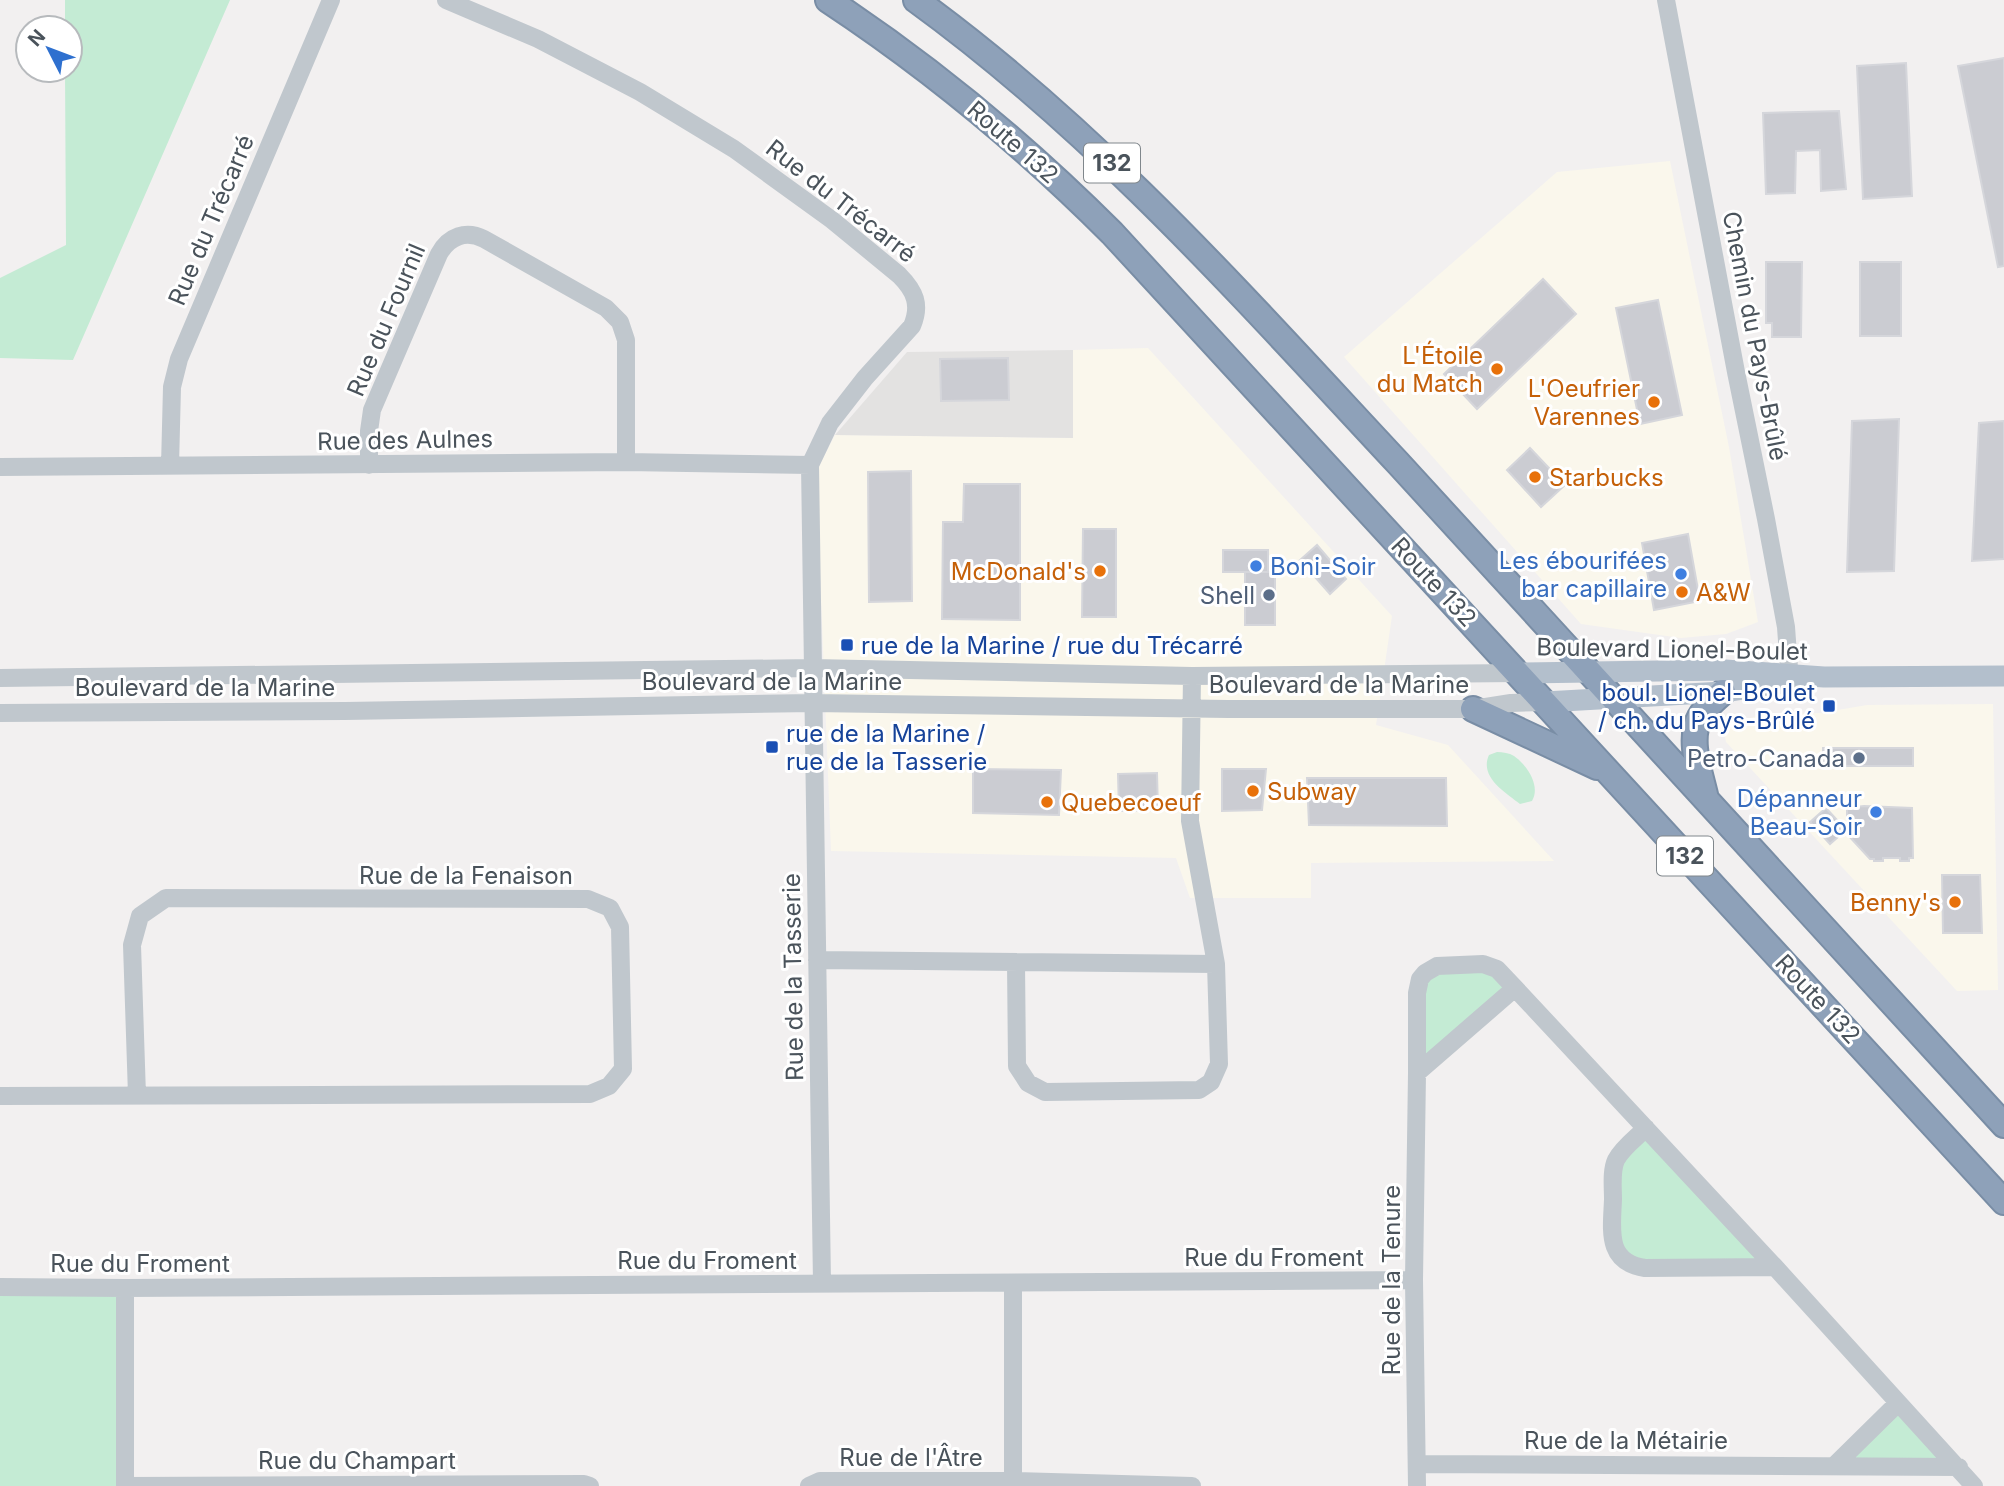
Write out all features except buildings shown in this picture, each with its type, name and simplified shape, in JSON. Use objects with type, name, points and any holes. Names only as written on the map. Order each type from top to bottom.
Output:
[{"type":"highway","name":"Route 132","points":[[828,0],[938,78],[1009,137],[1086,207],[1151,273],[2004,1202]]},
{"type":"highway","name":"Route 132","points":[[916,0],[1046,102],[1154,204],[1457,526],[2004,1125]]},
{"type":"highway","points":[[1706,800],[1695,730],[1704,709],[1723,692]]},
{"type":"highway","points":[[1473,709],[1607,772]]},
{"type":"main road","name":"Boulevard Lionel-Boulet","points":[[1518,673],[1726,670],[1790,678],[2004,676]]},
{"type":"main road","name":"Boulevard Lionel-Boulet","points":[[1545,702],[1723,692],[1790,678]]},
{"type":"street","name":"Rue du Trécarré","points":[[170,466],[172,387],[179,359],[331,0]]},
{"type":"street","name":"Rue du Trécarré","points":[[446,0],[538,39],[640,92],[734,149],[832,220],[908,284],[916,300],[916,317],[912,326],[865,377],[830,423],[810,465],[813,668]]},
{"type":"street","name":"Chemin du Pays-Brûlé","points":[[1666,0],[1786,626],[1790,678]]},
{"type":"street","name":"Rue du Fournil","points":[[369,465],[369,431],[375,404],[439,254],[451,239],[467,234],[484,239],[606,308],[620,322],[626,340],[626,462]]},
{"type":"street","name":"Rue des Aulnes","points":[[0,467],[626,462],[810,465]]},
{"type":"street","name":"Boulevard de la Marine","points":[[0,678],[813,668],[1192,676],[1518,673]]},
{"type":"street","name":"Rue de la Tasserie","points":[[813,668],[822,1284]]},
{"type":"street","points":[[1016,962],[1017,1066],[1028,1083],[1045,1092],[1199,1090],[1211,1082],[1219,1064],[1216,964],[1189,821],[1192,676]]},
{"type":"street","name":"Boulevard de la Marine","points":[[0,713],[813,703],[1473,709],[1511,703],[1545,702]]},
{"type":"street","name":"Rue de la Fenaison","points":[[0,1096],[590,1094],[609,1086],[623,1069],[620,927],[610,908],[589,899],[166,898],[140,916],[132,946],[137,1095]]},
{"type":"street","points":[[817,960],[1216,964]]},
{"type":"street","name":"Rue de la Tenure","points":[[1417,1486],[1414,1280],[1417,993],[1425,973],[1437,966],[1483,964],[1497,969],[1515,988],[1974,1486]]},
{"type":"street","points":[[1417,1073],[1515,988]]},
{"type":"street","points":[[1646,1128],[1622,1150],[1614,1167],[1612,1237],[1619,1256],[1645,1268],[1775,1267]]},
{"type":"street","name":"Rue du Froment","points":[[0,1287],[1414,1280]]},
{"type":"street","name":"Rue de l'Âtre","points":[[1013,1283],[1013,1480]]},
{"type":"street","points":[[125,1288],[125,1486]]},
{"type":"street","points":[[1834,1465],[1898,1403]]},
{"type":"street","name":"Rue de la Métairie","points":[[1417,1464],[1959,1467]]},
{"type":"street","name":"Rue de l'Âtre","points":[[809,1486],[820,1482],[1013,1480],[1192,1486]]},
{"type":"street","name":"Rue du Champart","points":[[125,1486],[590,1486]]},
{"type":"shaded area","points":[[1670,161],[1729,447],[1758,622],[1726,634],[1681,638],[1581,624],[1344,357],[1557,172]]},
{"type":"shaded area","points":[[1148,348],[1392,616],[1376,725],[1448,745],[1554,861],[1311,863],[1311,898],[1190,898],[1176,858],[831,851],[816,472],[835,435],[1072,438],[1073,350]]},
{"type":"shaded area","points":[[1073,350],[1073,438],[835,435],[907,352]]},
{"type":"shaded area","points":[[1993,704],[1998,990],[1957,991],[1726,742],[1724,731],[1739,721],[1761,715],[1820,713],[1867,705]]},
{"type":"green space","points":[[65,0],[230,0],[73,360],[0,358],[0,278],[66,245],[65,84],[84,84],[84,14],[65,14]]},
{"type":"green space","points":[[1497,752],[1514,756],[1528,770],[1535,789],[1532,801],[1520,804],[1490,777],[1487,763],[1489,755]]},
{"type":"green space","points":[[1483,964],[1515,988],[1417,1073],[1420,979]]},
{"type":"green space","points":[[1646,1128],[1775,1267],[1645,1268],[1619,1256],[1617,1158]]},
{"type":"green space","points":[[0,1287],[125,1288],[125,1486],[0,1486]]},
{"type":"green space","points":[[1898,1403],[1959,1467],[1834,1466]]},
{"type":"place","name":"L'Étoile du Match","points":[[1497,369]]},
{"type":"place","name":"L'Oeufrier Varennes","points":[[1654,402]]},
{"type":"place","name":"Starbucks","points":[[1535,477]]},
{"type":"place","name":"Boni-Soir","points":[[1256,566]]},
{"type":"place","name":"McDonald's","points":[[1100,571]]},
{"type":"place","name":"Les ébourifées bar capillaire","points":[[1681,574]]},
{"type":"place","name":"A&W","points":[[1682,592]]},
{"type":"place","name":"Shell","points":[[1269,595]]},
{"type":"place","name":"rue de la Marine / rue du Trécarré","points":[[847,645]]},
{"type":"place","name":"boul. Lionel-Boulet / ch. du Pays-Brûlé","points":[[1829,706]]},
{"type":"place","name":"rue de la Marine / rue de la Tasserie","points":[[772,747]]},
{"type":"place","name":"Petro-Canada","points":[[1859,758]]},
{"type":"place","name":"Subway","points":[[1253,791]]},
{"type":"place","name":"Quebecoeuf","points":[[1047,802]]},
{"type":"place","name":"Dépanneur Beau-Soir","points":[[1876,812]]},
{"type":"place","name":"Benny's","points":[[1955,902]]}]
